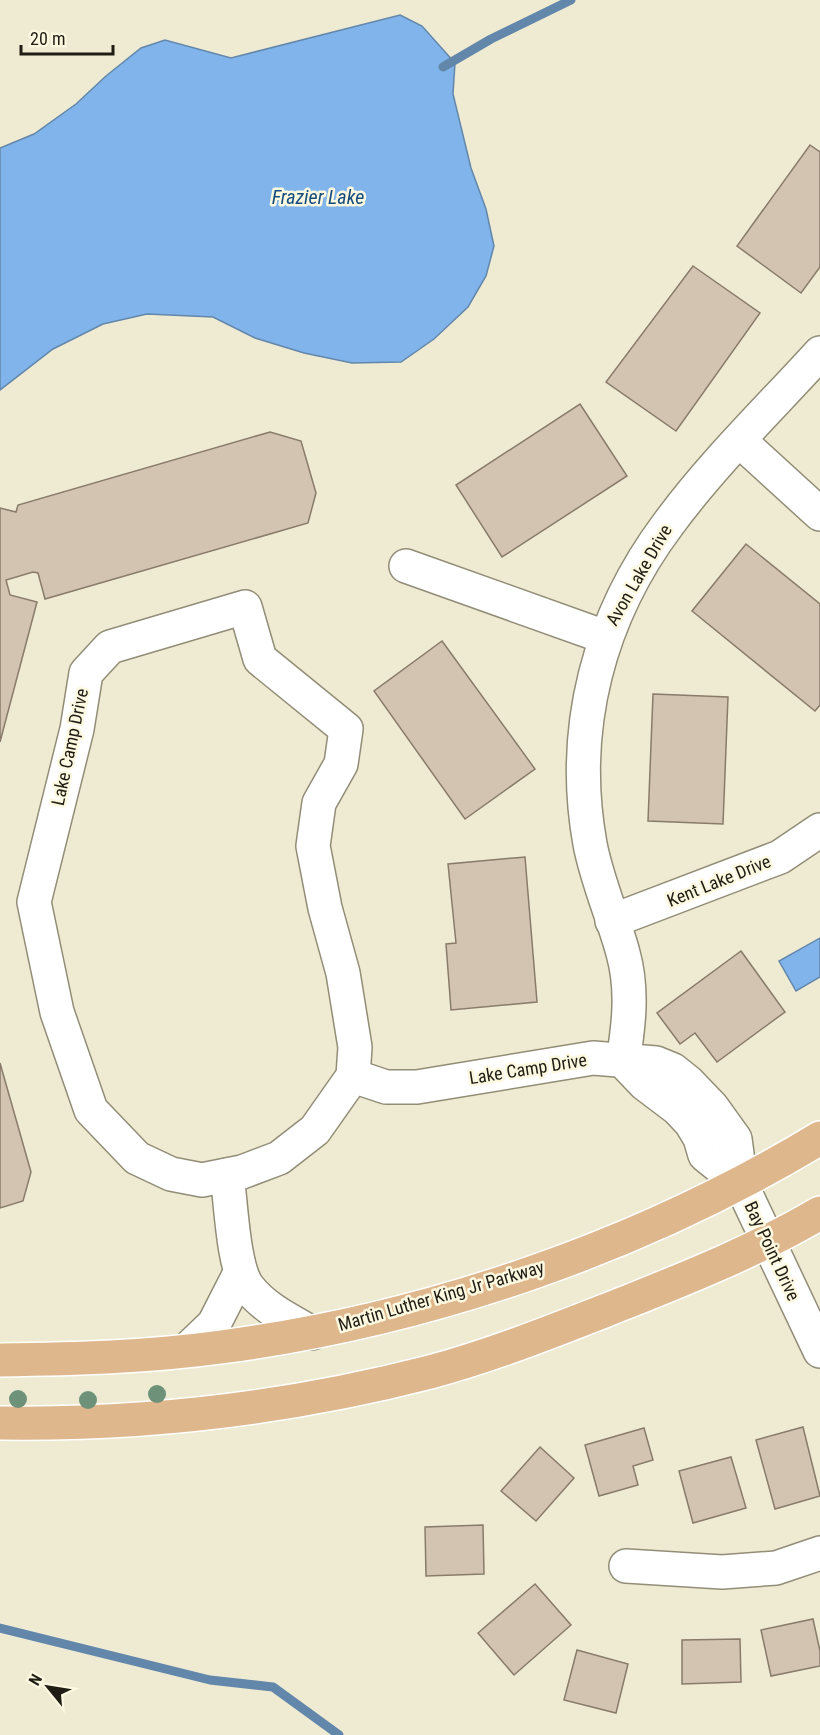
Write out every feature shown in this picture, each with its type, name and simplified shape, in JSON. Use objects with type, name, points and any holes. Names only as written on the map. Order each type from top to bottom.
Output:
[{"type":"main road","name":"Martin Luther King Jr Parkway","points":[[0,1360],[83,1359],[220,1348],[375,1320],[490,1286],[597,1248],[741,1184],[820,1138]]},
{"type":"main road","points":[[0,1423],[69,1424],[192,1415],[312,1398],[432,1371],[554,1330],[711,1268],[820,1213]]},
{"type":"street","name":"Avon Lake Drive","points":[[624,1061],[630,1000],[623,953],[590,844],[583,776],[589,698],[605,637],[643,563],[668,523],[820,353]]},
{"type":"street","points":[[740,441],[820,513]]},
{"type":"street","points":[[406,566],[605,637]]},
{"type":"street","name":"Lake Camp Drive","points":[[244,607],[260,659],[346,729],[341,764],[319,803],[313,846],[325,908],[344,973],[355,1047],[353,1076],[315,1130],[279,1158],[227,1175],[202,1180],[171,1174],[137,1158],[91,1110],[57,1012],[43,956],[34,902],[77,729],[86,672],[110,647],[244,607]]},
{"type":"street","name":"Kent Lake Drive","points":[[612,921],[780,857],[820,830]]},
{"type":"street","name":"Lake Camp Drive","points":[[353,1076],[386,1087],[417,1087],[593,1058],[656,1063],[673,1070],[688,1082],[712,1107],[735,1139],[741,1184]]},
{"type":"street","points":[[227,1175],[240,1273],[249,1288],[272,1310],[312,1333]]},
{"type":"street","name":"Bay Point Drive","points":[[741,1184],[820,1351]]},
{"type":"street","points":[[187,1350],[214,1324],[240,1273]]},
{"type":"street","points":[[626,1566],[722,1572],[776,1568],[820,1553]]},
{"type":"water","name":"Frazier Lake","points":[[400,15],[422,26],[455,63],[453,94],[471,168],[486,209],[494,246],[486,276],[468,307],[434,339],[401,362],[352,363],[304,353],[255,338],[213,317],[147,314],[103,324],[53,349],[0,390],[0,148],[34,134],[76,104],[141,48],[165,40],[231,58]]},
{"type":"water","points":[[820,938],[820,977],[796,991],[779,961]]},
{"type":"building","points":[[810,145],[820,152],[820,267],[801,293],[737,246]]},
{"type":"building","points":[[693,266],[760,313],[676,431],[606,382]]},
{"type":"building","points":[[580,404],[627,476],[502,557],[456,485]]},
{"type":"building","points":[[270,432],[301,441],[316,493],[308,523],[45,599],[38,573],[33,572],[6,580],[10,595],[37,602],[0,742],[0,508],[16,512],[18,505]]},
{"type":"building","points":[[746,544],[820,604],[820,705],[815,711],[692,611]]},
{"type":"building","points":[[442,641],[535,769],[465,819],[374,691]]},
{"type":"building","points":[[653,694],[728,697],[723,824],[648,821]]},
{"type":"building","points":[[525,857],[537,1002],[451,1010],[446,944],[456,943],[448,864]]},
{"type":"building","points":[[741,951],[785,1012],[717,1062],[695,1033],[680,1044],[657,1013]]},
{"type":"building","points":[[0,1063],[31,1172],[23,1201],[0,1208]]},
{"type":"building","points":[[803,1427],[820,1496],[775,1509],[756,1440]]},
{"type":"building","points":[[644,1428],[653,1460],[633,1466],[638,1485],[599,1496],[585,1445]]},
{"type":"building","points":[[540,1447],[574,1478],[536,1521],[501,1491]]},
{"type":"building","points":[[731,1457],[746,1508],[693,1523],[679,1471]]},
{"type":"building","points":[[483,1525],[484,1574],[426,1576],[425,1527]]},
{"type":"building","points":[[535,1584],[571,1625],[514,1675],[478,1633]]},
{"type":"building","points":[[813,1619],[820,1651],[820,1666],[771,1676],[761,1630]]},
{"type":"building","points":[[740,1639],[741,1682],[682,1684],[682,1640]]},
{"type":"building","points":[[577,1650],[628,1664],[616,1713],[564,1700]]},
{"type":"waterway","points":[[443,67],[491,39],[571,0]]},
{"type":"waterway","points":[[0,1628],[210,1680],[273,1687],[339,1735]]}]
